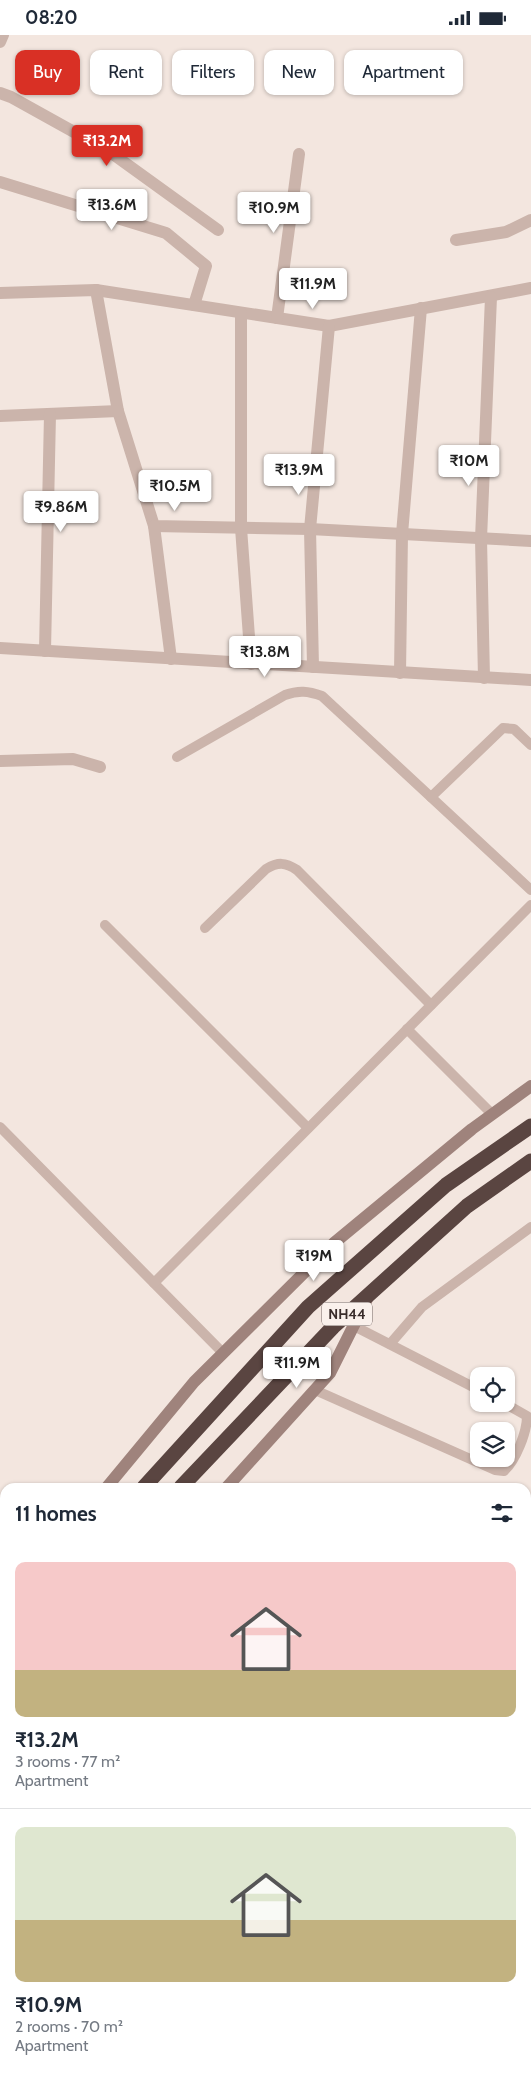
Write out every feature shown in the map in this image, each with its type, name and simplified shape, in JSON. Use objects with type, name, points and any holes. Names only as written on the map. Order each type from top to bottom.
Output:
[{"type":"highway","name":"NH44","points":[[148,1483],[308,1307],[446,1185],[531,1126]]},
{"type":"highway","name":"NH44","points":[[185,1483],[333,1327],[467,1206],[531,1161]]},
{"type":"street","points":[[0,42],[3,35]]},
{"type":"street","points":[[0,93],[11,97],[110,152],[218,230]]},
{"type":"street","points":[[277,318],[299,153]]},
{"type":"street","points":[[0,182],[166,233],[206,266],[194,305]]},
{"type":"street","points":[[456,239],[506,232],[531,220]]},
{"type":"street","points":[[0,293],[96,290],[329,326],[531,288]]},
{"type":"street","points":[[96,290],[118,411],[154,525],[171,659]]},
{"type":"street","points":[[484,678],[481,539],[491,297]]},
{"type":"street","points":[[400,673],[402,534],[421,308]]},
{"type":"street","points":[[240,313],[240,528],[251,664]]},
{"type":"street","points":[[313,667],[310,529],[329,326]]},
{"type":"street","points":[[0,416],[118,411]]},
{"type":"street","points":[[44,651],[50,414]]},
{"type":"street","points":[[154,525],[310,529],[531,541]]},
{"type":"street","points":[[0,648],[531,680]]},
{"type":"street","points":[[0,761],[72,759],[100,767]]},
{"type":"street","points":[[110,1483],[194,1382],[334,1243],[492,1114],[531,1086]]},
{"type":"street","points":[[231,1483],[330,1373],[371,1293]]},
{"type":"lane","points":[[177,757],[285,695],[297,691],[309,691],[322,696],[331,703],[531,890]]},
{"type":"lane","points":[[431,797],[503,728],[514,729],[531,745]]},
{"type":"lane","points":[[205,928],[266,869],[276,863],[289,864],[431,1005]]},
{"type":"lane","points":[[154,1283],[531,905]]},
{"type":"lane","points":[[105,925],[308,1128]]},
{"type":"lane","points":[[407,1029],[492,1114]]},
{"type":"lane","points":[[0,1127],[223,1353]]},
{"type":"lane","points":[[390,1345],[422,1307],[531,1227]]},
{"type":"lane","points":[[354,1326],[470,1385]]},
{"type":"lane","points":[[315,1389],[495,1470],[504,1471],[509,1466],[527,1426],[527,1416],[515,1409]]}]
